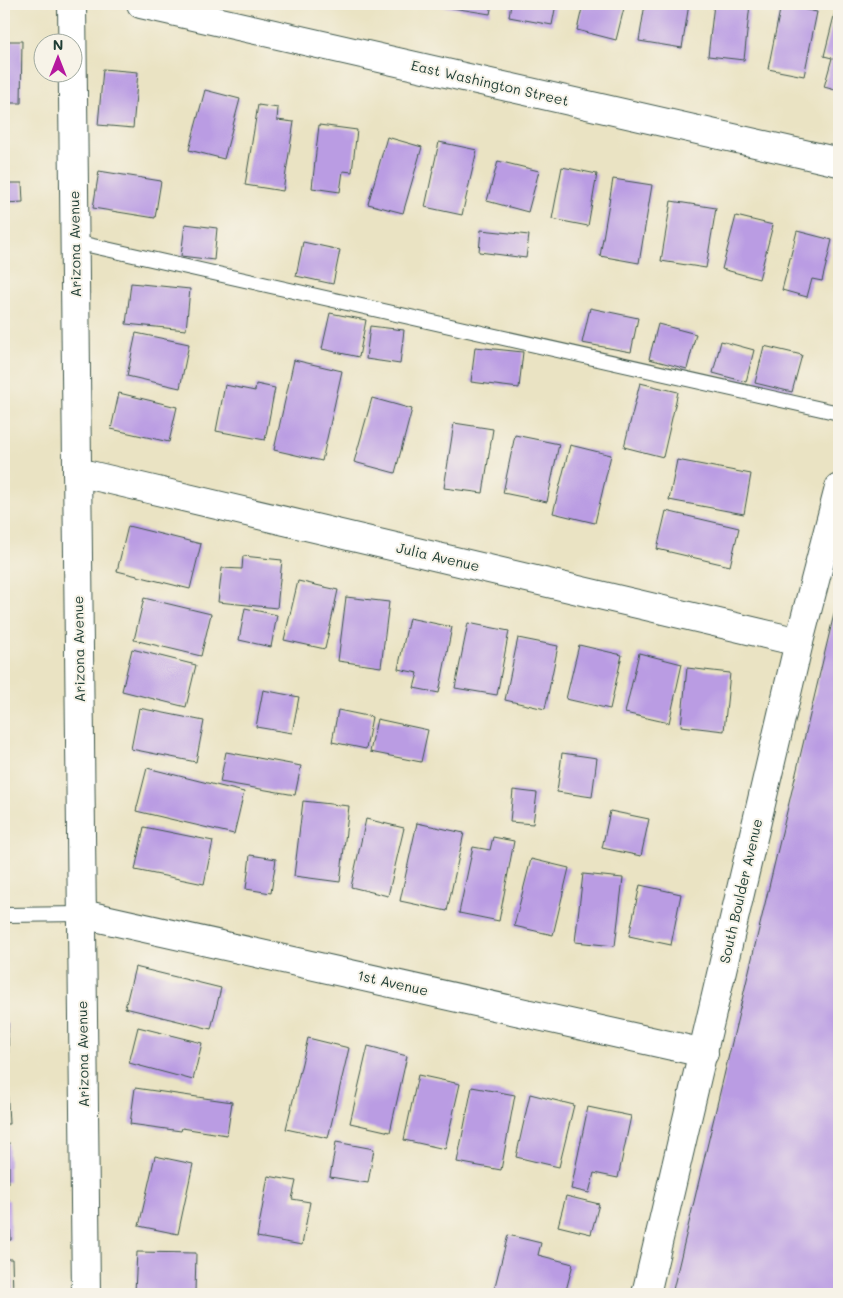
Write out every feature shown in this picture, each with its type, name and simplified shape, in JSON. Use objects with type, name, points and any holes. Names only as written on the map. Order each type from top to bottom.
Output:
[{"type":"street","name":"Arizona Avenue","points":[[72,4],[86,1294]]},
{"type":"street","name":"East Washington Street","points":[[141,4],[839,162]]},
{"type":"street","name":"Julia Avenue","points":[[77,472],[799,642]]},
{"type":"street","name":"South Boulder Avenue","points":[[646,1294],[799,642],[839,488]]},
{"type":"street","name":"1st Avenue","points":[[82,914],[704,1053]]},
{"type":"lane","points":[[75,242],[839,413]]},
{"type":"lane","points":[[4,915],[82,914]]},
{"type":"building","points":[[440,4],[492,4],[490,14],[440,6]]},
{"type":"building","points":[[511,4],[556,4],[552,25],[509,17]]},
{"type":"building","points":[[583,4],[625,4],[616,40],[577,30]]},
{"type":"building","points":[[645,4],[689,4],[682,48],[639,41]]},
{"type":"building","points":[[714,4],[750,4],[744,60],[708,56]]},
{"type":"building","points":[[781,5],[817,12],[804,76],[768,69]]},
{"type":"building","points":[[835,12],[839,13],[839,91],[824,87],[832,58],[824,56]]},
{"type":"building","points":[[4,41],[22,41],[21,103],[4,103]]},
{"type":"building","points":[[103,69],[138,72],[133,128],[98,125]]},
{"type":"building","points":[[205,90],[240,99],[224,159],[189,150]]},
{"type":"building","points":[[258,105],[278,108],[277,120],[294,122],[283,191],[245,185]]},
{"type":"building","points":[[319,125],[357,130],[352,172],[343,171],[340,192],[312,188]]},
{"type":"building","points":[[387,137],[422,147],[403,213],[368,204]]},
{"type":"building","points":[[439,142],[477,150],[462,215],[425,207]]},
{"type":"building","points":[[498,161],[539,171],[528,212],[487,201]]},
{"type":"building","points":[[562,167],[597,174],[588,226],[552,219]]},
{"type":"building","points":[[99,171],[161,181],[155,218],[93,208]]},
{"type":"building","points":[[613,179],[652,185],[639,263],[600,256]]},
{"type":"building","points":[[4,183],[22,183],[23,202],[4,203]]},
{"type":"building","points":[[671,201],[716,208],[706,268],[661,261]]},
{"type":"building","points":[[736,216],[773,225],[759,279],[722,269]]},
{"type":"building","points":[[185,224],[217,228],[214,260],[181,256]]},
{"type":"building","points":[[481,230],[529,235],[526,258],[479,252]]},
{"type":"building","points":[[797,231],[832,240],[822,281],[812,279],[807,297],[782,290]]},
{"type":"building","points":[[303,242],[340,250],[333,284],[296,276]]},
{"type":"building","points":[[131,283],[190,289],[186,330],[126,324]]},
{"type":"building","points":[[590,308],[638,318],[631,352],[582,343]]},
{"type":"building","points":[[330,313],[366,320],[359,357],[322,349]]},
{"type":"building","points":[[658,324],[696,334],[687,369],[649,359]]},
{"type":"building","points":[[370,326],[404,330],[400,364],[366,359]]},
{"type":"building","points":[[136,333],[189,344],[180,388],[127,376]]},
{"type":"building","points":[[721,341],[754,350],[746,382],[713,373]]},
{"type":"building","points":[[764,346],[802,355],[792,392],[755,383]]},
{"type":"building","points":[[475,347],[523,352],[519,388],[471,382]]},
{"type":"building","points":[[294,360],[342,371],[322,461],[274,450]]},
{"type":"building","points":[[640,383],[678,392],[663,457],[624,447]]},
{"type":"building","points":[[256,384],[275,388],[265,440],[216,431],[225,385],[255,391]]},
{"type":"building","points":[[119,393],[177,407],[169,442],[111,429]]},
{"type":"building","points":[[372,398],[412,409],[395,473],[354,462]]},
{"type":"building","points":[[454,423],[493,429],[483,493],[444,488]]},
{"type":"building","points":[[515,435],[559,444],[547,502],[503,493]]},
{"type":"building","points":[[570,445],[611,455],[595,523],[553,513]]},
{"type":"building","points":[[677,460],[751,474],[744,514],[669,500]]},
{"type":"building","points":[[666,511],[739,528],[730,566],[657,549]]},
{"type":"building","points":[[128,526],[201,544],[190,589],[117,571]]},
{"type":"building","points":[[243,556],[282,560],[277,608],[218,602],[222,568],[242,569]]},
{"type":"building","points":[[298,581],[338,590],[325,649],[284,640]]},
{"type":"building","points":[[839,593],[839,1294],[672,1294]]},
{"type":"building","points":[[346,597],[389,602],[381,667],[338,661]]},
{"type":"building","points":[[144,598],[211,614],[201,656],[134,640]]},
{"type":"building","points":[[245,608],[277,615],[271,647],[239,640]]},
{"type":"building","points":[[409,618],[452,627],[439,693],[414,688],[418,673],[398,669]]},
{"type":"building","points":[[468,623],[509,631],[497,695],[455,688]]},
{"type":"building","points":[[518,638],[558,646],[545,709],[505,700]]},
{"type":"building","points":[[579,645],[622,655],[610,709],[566,699]]},
{"type":"building","points":[[132,649],[196,665],[186,707],[122,691]]},
{"type":"building","points":[[639,653],[682,664],[669,723],[625,713]]},
{"type":"building","points":[[687,668],[730,673],[724,731],[681,726]]},
{"type":"building","points":[[263,690],[299,697],[292,733],[256,727]]},
{"type":"building","points":[[139,708],[204,721],[196,762],[131,749]]},
{"type":"building","points":[[338,710],[372,717],[366,749],[332,742]]},
{"type":"building","points":[[377,719],[428,730],[421,762],[370,752]]},
{"type":"building","points":[[226,752],[301,766],[295,795],[220,782]]},
{"type":"building","points":[[562,753],[597,758],[592,797],[557,792]]},
{"type":"building","points":[[147,768],[244,792],[234,834],[136,811]]},
{"type":"building","points":[[513,790],[537,793],[533,824],[510,822]]},
{"type":"building","points":[[303,801],[349,806],[340,882],[294,876]]},
{"type":"building","points":[[610,811],[649,819],[641,856],[602,848]]},
{"type":"building","points":[[366,819],[404,828],[388,896],[351,887]]},
{"type":"building","points":[[417,823],[464,833],[447,911],[400,901]]},
{"type":"building","points":[[144,827],[213,841],[204,884],[135,870]]},
{"type":"building","points":[[493,837],[514,841],[499,921],[459,913],[473,847],[490,850]]},
{"type":"building","points":[[250,855],[276,859],[271,893],[246,889]]},
{"type":"building","points":[[531,859],[569,868],[553,935],[514,926]]},
{"type":"building","points":[[583,874],[623,878],[615,946],[575,942]]},
{"type":"building","points":[[640,885],[681,894],[671,945],[629,936]]},
{"type":"building","points":[[135,967],[221,988],[211,1029],[125,1008]]},
{"type":"building","points":[[4,1023],[8,1023],[9,1067],[4,1067]]},
{"type":"building","points":[[138,1027],[202,1043],[193,1080],[129,1063]]},
{"type":"building","points":[[308,1038],[349,1048],[328,1138],[286,1129]]},
{"type":"building","points":[[368,1046],[407,1056],[390,1132],[350,1123]]},
{"type":"building","points":[[418,1075],[460,1084],[445,1149],[404,1140]]},
{"type":"building","points":[[4,1084],[7,1084],[9,1124],[4,1124]]},
{"type":"building","points":[[472,1087],[515,1095],[501,1170],[457,1162]]},
{"type":"building","points":[[135,1088],[232,1102],[227,1135],[182,1128],[181,1131],[130,1124]]},
{"type":"building","points":[[530,1094],[574,1105],[559,1167],[516,1157]]},
{"type":"building","points":[[588,1107],[631,1116],[618,1178],[594,1173],[589,1193],[571,1189]]},
{"type":"building","points":[[336,1142],[374,1149],[368,1183],[330,1177]]},
{"type":"building","points":[[4,1143],[9,1143],[9,1182],[4,1182]]},
{"type":"building","points":[[155,1156],[193,1164],[178,1234],[139,1226]]},
{"type":"building","points":[[268,1176],[296,1181],[292,1199],[310,1202],[302,1245],[257,1237]]},
{"type":"building","points":[[566,1196],[599,1204],[591,1234],[558,1226]]},
{"type":"building","points":[[4,1200],[9,1200],[11,1240],[4,1240]]},
{"type":"building","points":[[508,1235],[541,1243],[538,1255],[573,1264],[565,1294],[493,1294]]},
{"type":"building","points":[[137,1252],[196,1253],[195,1293],[135,1292]]},
{"type":"building","points":[[4,1259],[12,1259],[13,1294],[4,1294]]}]
